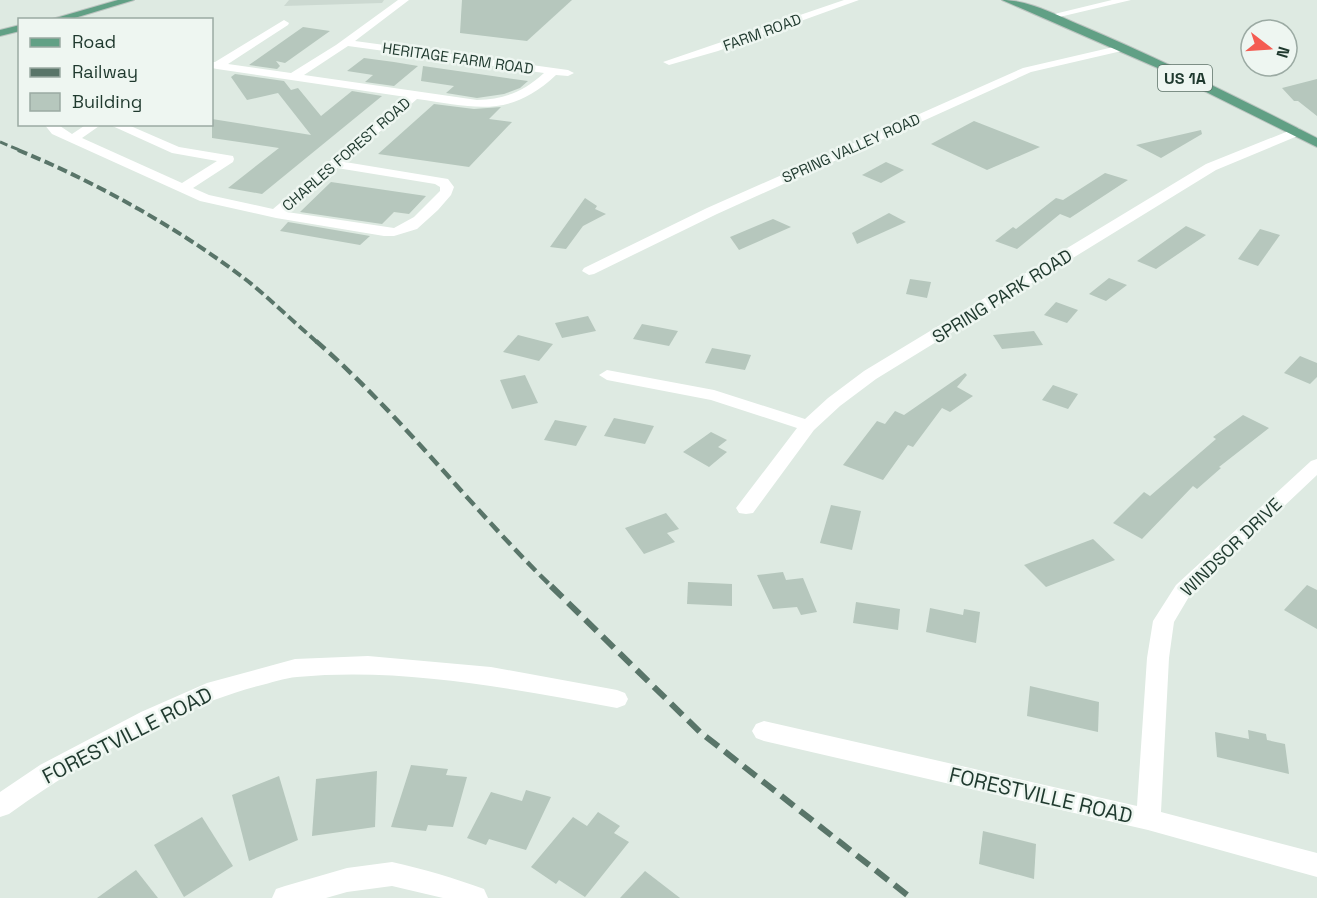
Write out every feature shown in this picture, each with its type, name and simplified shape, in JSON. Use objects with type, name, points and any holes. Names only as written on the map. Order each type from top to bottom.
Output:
[{"type":"main road","points":[[62,18],[129,0]]},
{"type":"main road","name":"US 1A","points":[[1007,0],[1051,16],[1122,48],[1317,143]]},
{"type":"main road","points":[[0,33],[18,28]]},
{"type":"street","points":[[298,78],[341,51],[344,45],[404,0]]},
{"type":"street","points":[[819,0],[835,6]]},
{"type":"street","name":"FARM ROAD","points":[[669,62],[714,49],[854,0]]},
{"type":"street","points":[[1051,16],[1126,0]]},
{"type":"street","points":[[214,65],[284,23]]},
{"type":"street","name":"HERITAGE FARM ROAD","points":[[344,45],[568,73]]},
{"type":"street","name":"SPRING VALLEY ROAD","points":[[589,271],[712,211],[1027,70],[1122,48]]},
{"type":"street","points":[[214,65],[477,104],[506,101],[530,93],[553,71]]},
{"type":"street","name":"CHARLES FOREST ROAD","points":[[276,214],[416,94]]},
{"type":"street","points":[[52,126],[56,130],[205,198],[276,214],[394,233],[414,227],[446,192],[447,187],[443,182],[335,164]]},
{"type":"street","points":[[74,138],[93,126]]},
{"type":"street","points":[[119,126],[176,150],[228,159],[199,180],[182,188]]},
{"type":"street","name":"SPRING PARK ROAD","points":[[746,508],[808,426],[834,402],[870,375],[1211,167],[1296,132]]},
{"type":"street","points":[[607,375],[714,395],[808,426]]},
{"type":"street","name":"WINDSOR DRIVE","points":[[1148,819],[1158,658],[1164,621],[1183,590],[1317,465]]},
{"type":"street","name":"FORESTVILLE ROAD","points":[[0,806],[48,772],[149,719],[215,689],[295,668],[368,665],[490,675],[618,699]]},
{"type":"street","name":"FORESTVILLE ROAD","points":[[764,731],[1148,819],[1317,865]]},
{"type":"street","points":[[285,898],[347,880],[392,874],[432,882],[475,898]]},
{"type":"shaded area","points":[[289,0],[384,0],[382,3],[284,6]]},
{"type":"building","points":[[462,0],[572,0],[527,41],[460,33]]},
{"type":"building","points":[[303,27],[330,31],[285,63],[276,61],[280,66],[277,69],[249,65]]},
{"type":"building","points":[[364,58],[418,66],[394,86],[365,82],[373,75],[347,71]]},
{"type":"building","points":[[423,66],[528,81],[520,88],[504,94],[477,98],[446,93],[454,86],[421,81]]},
{"type":"building","points":[[235,74],[284,81],[291,90],[298,88],[321,116],[352,91],[382,96],[262,194],[228,188],[279,148],[212,138],[213,119],[311,135],[278,93],[247,100],[231,77]]},
{"type":"building","points":[[1317,79],[1317,116],[1298,101],[1294,101],[1282,88]]},
{"type":"building","points":[[434,104],[474,109],[501,107],[489,119],[512,122],[469,167],[378,154]]},
{"type":"building","points":[[974,121],[1040,147],[987,170],[931,144]]},
{"type":"building","points":[[1201,130],[1202,134],[1161,158],[1136,145]]},
{"type":"building","points":[[886,162],[904,170],[881,183],[862,175]]},
{"type":"building","points":[[1105,173],[1128,180],[1070,218],[1060,214],[1017,249],[995,241],[1013,227],[1016,229],[1056,198],[1063,200]]},
{"type":"building","points":[[331,182],[426,196],[409,214],[394,212],[382,224],[300,212]]},
{"type":"building","points":[[585,198],[597,206],[595,209],[606,214],[583,226],[566,249],[550,247]]},
{"type":"building","points":[[889,213],[906,222],[857,244],[852,233]]},
{"type":"building","points":[[773,219],[791,227],[739,250],[730,237]]},
{"type":"building","points":[[288,222],[370,236],[360,245],[280,231]]},
{"type":"building","points":[[1186,226],[1206,235],[1156,269],[1137,261]]},
{"type":"building","points":[[1260,229],[1280,235],[1258,266],[1238,259]]},
{"type":"building","points":[[1109,278],[1127,285],[1106,301],[1089,294]]},
{"type":"building","points":[[910,279],[931,282],[927,298],[906,294]]},
{"type":"building","points":[[1056,302],[1078,310],[1067,323],[1044,315]]},
{"type":"building","points":[[588,316],[596,331],[562,338],[555,323]]},
{"type":"building","points":[[642,324],[678,331],[669,346],[633,339]]},
{"type":"building","points":[[1034,331],[1043,345],[1002,349],[993,335]]},
{"type":"building","points":[[518,335],[553,344],[539,361],[503,352]]},
{"type":"building","points":[[712,348],[751,355],[745,370],[705,363]]},
{"type":"building","points":[[1300,356],[1317,363],[1317,377],[1310,384],[1284,373]]},
{"type":"building","points":[[965,373],[967,375],[957,387],[973,396],[950,412],[942,408],[913,447],[908,445],[883,480],[843,465],[877,421],[885,424],[895,411],[904,415]]},
{"type":"building","points":[[525,375],[538,403],[512,409],[500,380]]},
{"type":"building","points":[[1053,385],[1078,394],[1068,409],[1042,400]]},
{"type":"building","points":[[1243,415],[1269,428],[1219,467],[1221,468],[1197,489],[1193,486],[1142,539],[1113,523],[1144,492],[1150,496],[1216,439],[1213,437]]},
{"type":"building","points":[[614,418],[654,426],[645,444],[604,436]]},
{"type":"building","points":[[555,420],[587,426],[576,446],[544,440]]},
{"type":"building","points":[[711,432],[727,440],[718,447],[727,452],[709,467],[683,452]]},
{"type":"building","points":[[831,505],[861,511],[852,550],[820,543]]},
{"type":"building","points":[[666,513],[679,529],[667,533],[675,542],[644,554],[625,528]]},
{"type":"building","points":[[1093,539],[1115,560],[1046,587],[1024,565]]},
{"type":"building","points":[[783,572],[786,580],[803,578],[817,612],[801,615],[797,607],[773,609],[757,575]]},
{"type":"building","points":[[688,582],[732,584],[732,606],[687,604]]},
{"type":"building","points":[[1307,585],[1317,590],[1317,629],[1284,610]]},
{"type":"building","points":[[856,602],[900,609],[898,630],[853,623]]},
{"type":"building","points":[[930,608],[963,615],[964,609],[980,612],[976,643],[926,632]]},
{"type":"building","points":[[1030,686],[1099,702],[1098,732],[1027,716]]},
{"type":"building","points":[[1248,730],[1266,734],[1267,740],[1285,744],[1289,774],[1217,757],[1215,732],[1249,739]]},
{"type":"building","points":[[411,765],[448,769],[446,775],[467,777],[453,827],[428,825],[426,831],[391,827]]},
{"type":"building","points":[[377,771],[375,827],[312,836],[316,779]]},
{"type":"building","points":[[279,776],[298,840],[249,861],[232,795]]},
{"type":"building","points":[[526,790],[551,797],[526,850],[489,839],[486,845],[467,838],[491,792],[522,801]]},
{"type":"building","points":[[598,812],[620,826],[614,833],[629,842],[585,897],[559,880],[556,884],[531,867],[573,817],[587,826]]},
{"type":"building","points":[[202,817],[233,866],[184,897],[154,845]]},
{"type":"building","points":[[983,831],[1036,844],[1034,879],[979,864]]},
{"type":"building","points":[[136,870],[158,898],[97,898]]},
{"type":"building","points":[[645,871],[680,898],[620,898]]},
{"type":"railway","points":[[0,142],[22,151]]},
{"type":"railway","points":[[18,150],[108,192],[196,244],[249,282],[318,343]]},
{"type":"railway","points":[[316,341],[378,400],[551,586]]},
{"type":"railway","points":[[551,586],[700,732],[911,898]]}]
